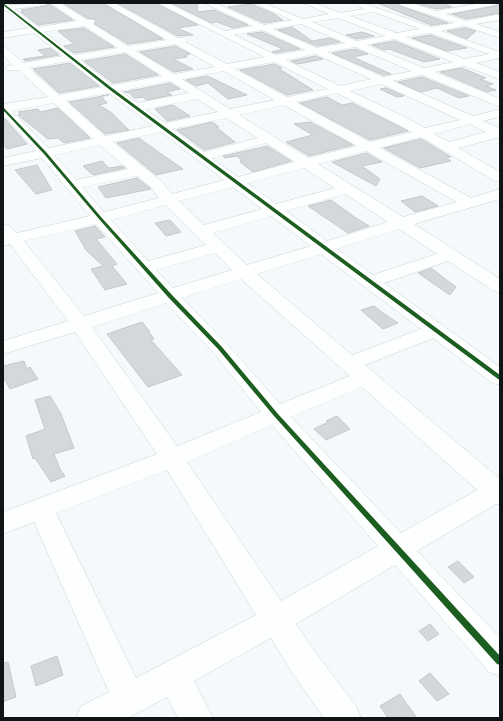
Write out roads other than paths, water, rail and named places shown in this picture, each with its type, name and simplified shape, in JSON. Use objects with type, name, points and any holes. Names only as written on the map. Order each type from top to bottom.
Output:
[{"type":"street","points":[[5,7],[45,3]]},
{"type":"street","points":[[54,3],[500,287]]},
{"type":"street","points":[[108,3],[470,203]]},
{"type":"street","points":[[175,10],[224,3]]},
{"type":"street","points":[[257,3],[421,72],[500,103]]},
{"type":"street","points":[[355,3],[500,55]]},
{"type":"street","points":[[403,3],[500,35]]},
{"type":"street","points":[[460,3],[500,16]]},
{"type":"street","points":[[398,19],[495,3]]},
{"type":"street","points":[[210,4],[500,132]]},
{"type":"street","points":[[274,10],[293,8],[309,4],[322,8],[341,10],[373,10]]},
{"type":"street","points":[[5,7],[37,30],[111,89],[500,378]]},
{"type":"street","points":[[161,8],[175,10],[317,78],[496,172]]},
{"type":"street","points":[[488,11],[500,9]]},
{"type":"street","points":[[205,37],[300,21],[341,10],[397,37],[500,76]]},
{"type":"street","points":[[116,19],[146,14]]},
{"type":"street","points":[[3,108],[430,31],[500,16]]},
{"type":"street","points":[[3,35],[101,21]]},
{"type":"street","points":[[183,23],[198,21]]},
{"type":"street","points":[[152,28],[168,25]]},
{"type":"street","points":[[285,36],[321,30]]},
{"type":"street","points":[[3,69],[191,39]]},
{"type":"street","points":[[3,50],[103,141],[157,185],[169,200],[245,272],[357,371],[499,492],[398,548],[277,619],[174,676],[93,718]]},
{"type":"street","points":[[3,162],[500,55]]},
{"type":"street","points":[[126,61],[140,59]]},
{"type":"street","points":[[85,68],[99,66]]},
{"type":"street","points":[[142,72],[156,69]]},
{"type":"street","points":[[317,78],[360,70]]},
{"type":"street","points":[[99,79],[113,77]]},
{"type":"street","points":[[369,104],[414,94]]},
{"type":"street","points":[[137,107],[197,95]]},
{"type":"street","points":[[442,107],[483,96]]},
{"type":"street","points":[[3,108],[45,153],[144,268],[220,348],[276,415],[500,662]]},
{"type":"street","points":[[7,236],[100,218],[369,146],[500,113]]},
{"type":"street","points":[[447,147],[500,132]]},
{"type":"street","points":[[203,156],[268,139]]},
{"type":"street","points":[[72,185],[138,171]]},
{"type":"street","points":[[202,231],[276,211],[347,189]]},
{"type":"street","points":[[3,348],[401,223],[500,194]]},
{"type":"street","points":[[7,236],[34,263],[80,324],[172,458],[304,663],[344,718]]},
{"type":"street","points":[[144,268],[218,247]]},
{"type":"street","points":[[370,282],[450,255]]},
{"type":"street","points":[[4,522],[172,458],[276,415],[435,330]]},
{"type":"street","points":[[41,509],[129,700]]},
{"type":"street","points":[[174,676],[196,718]]}]
